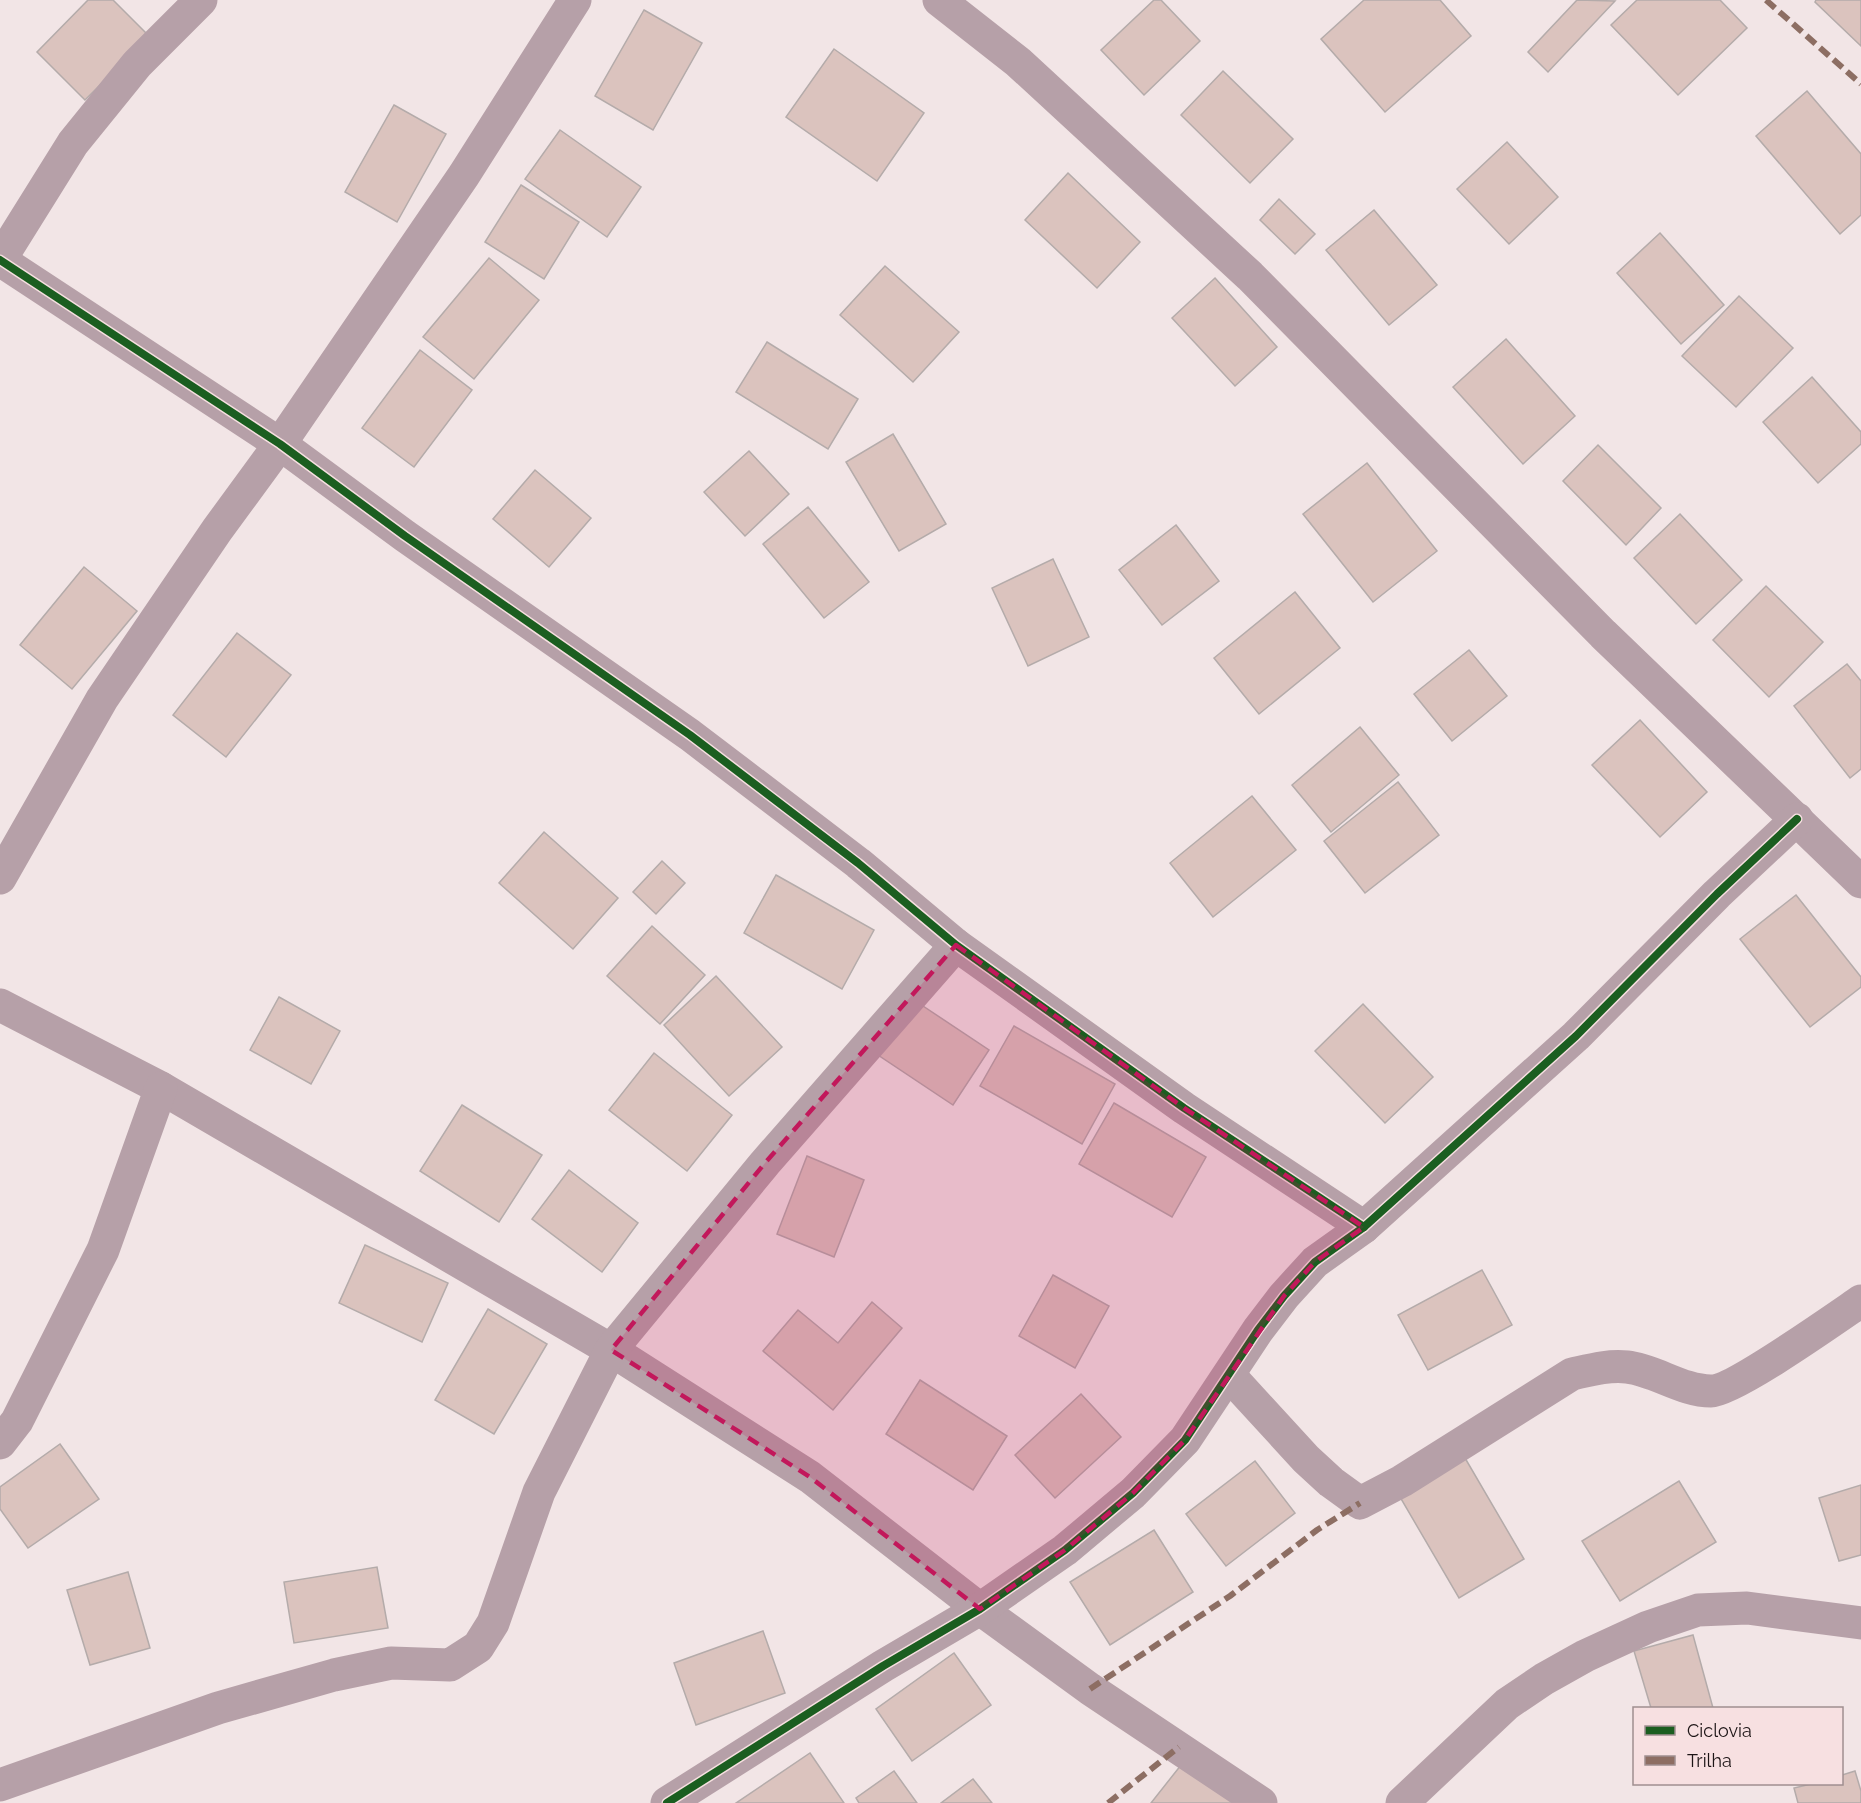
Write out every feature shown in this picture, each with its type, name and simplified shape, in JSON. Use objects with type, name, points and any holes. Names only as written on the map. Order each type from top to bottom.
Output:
[{"type":"street","points":[[201,0],[137,64],[73,143],[0,260],[280,444],[405,536],[690,735],[858,863],[956,945],[1184,1108],[1364,1227]]},
{"type":"street","points":[[0,878],[102,699],[464,175],[575,0]]},
{"type":"street","points":[[939,0],[1018,62],[1250,276],[1603,634],[1861,882]]},
{"type":"street","points":[[667,1803],[883,1666],[980,1609],[1065,1550],[1133,1493],[1185,1440],[1258,1330],[1284,1296],[1315,1262],[1364,1227],[1576,1036],[1717,894],[1797,819]]},
{"type":"street","points":[[0,1785],[218,1708],[334,1675],[391,1663],[450,1665],[478,1647],[493,1623],[539,1492],[612,1350],[765,1163],[956,945]]},
{"type":"street","points":[[0,1005],[161,1088],[612,1350],[810,1477],[980,1609],[1090,1689],[1261,1803]]},
{"type":"street","points":[[0,1443],[17,1421],[103,1250],[161,1088]]},
{"type":"street","points":[[1229,1376],[1306,1459],[1331,1482],[1360,1503],[1402,1481],[1572,1374],[1602,1367],[1629,1367],[1689,1387],[1713,1391],[1738,1382],[1861,1301]]},
{"type":"street","points":[[1402,1803],[1507,1704],[1544,1679],[1585,1656],[1648,1627],[1698,1610],[1747,1608],[1861,1623]]},
{"type":"highlighted area","points":[[956,945],[1184,1108],[1364,1227],[1315,1262],[1284,1296],[1185,1440],[1133,1493],[1065,1550],[980,1609],[810,1477],[611,1350],[765,1163]]},
{"type":"building","points":[[88,0],[113,0],[149,36],[85,100],[37,52]]},
{"type":"building","points":[[1154,0],[1161,0],[1200,41],[1144,95],[1101,50]]},
{"type":"building","points":[[1364,0],[1440,0],[1471,36],[1385,112],[1321,39]]},
{"type":"building","points":[[1577,0],[1615,1],[1548,72],[1528,52]]},
{"type":"building","points":[[1637,0],[1720,0],[1747,28],[1678,95],[1611,25]]},
{"type":"building","points":[[1816,0],[1861,0],[1861,46],[1815,2]]},
{"type":"building","points":[[644,10],[702,43],[653,130],[595,96]]},
{"type":"building","points":[[834,49],[924,113],[877,181],[786,117]]},
{"type":"building","points":[[1223,71],[1293,139],[1250,183],[1181,115]]},
{"type":"building","points":[[1807,91],[1861,154],[1861,215],[1840,234],[1756,136]]},
{"type":"building","points":[[394,105],[446,134],[397,222],[345,192]]},
{"type":"building","points":[[560,130],[641,187],[607,237],[525,179]]},
{"type":"building","points":[[1507,142],[1558,197],[1509,244],[1457,189]]},
{"type":"building","points":[[1068,173],[1140,242],[1097,288],[1025,220]]},
{"type":"building","points":[[521,185],[579,222],[544,279],[485,242]]},
{"type":"building","points":[[1279,199],[1315,234],[1295,254],[1260,220]]},
{"type":"building","points":[[1374,210],[1437,285],[1389,325],[1326,250]]},
{"type":"building","points":[[1660,233],[1724,305],[1681,344],[1617,273]]},
{"type":"building","points":[[489,258],[539,300],[474,379],[423,337]]},
{"type":"building","points":[[885,266],[959,332],[913,382],[840,315]]},
{"type":"building","points":[[1215,278],[1277,347],[1235,386],[1172,318]]},
{"type":"building","points":[[1739,296],[1793,348],[1736,407],[1682,356]]},
{"type":"building","points":[[1506,339],[1575,416],[1523,464],[1453,387]]},
{"type":"building","points":[[767,342],[858,399],[828,449],[736,392]]},
{"type":"building","points":[[420,350],[472,390],[414,467],[362,428]]},
{"type":"building","points":[[1812,377],[1861,432],[1861,444],[1818,483],[1763,422]]},
{"type":"building","points":[[893,434],[946,524],[899,551],[846,462]]},
{"type":"building","points":[[1598,445],[1661,508],[1626,545],[1563,481]]},
{"type":"building","points":[[749,451],[789,494],[745,536],[704,492]]},
{"type":"building","points":[[1367,463],[1437,551],[1373,602],[1303,514]]},
{"type":"building","points":[[535,470],[591,518],[549,567],[493,519]]},
{"type":"building","points":[[808,507],[869,582],[824,618],[763,544]]},
{"type":"building","points":[[1680,514],[1742,580],[1696,624],[1634,558]]},
{"type":"building","points":[[1176,525],[1219,581],[1162,625],[1119,570]]},
{"type":"building","points":[[1053,559],[1089,637],[1028,666],[992,588]]},
{"type":"building","points":[[84,567],[137,611],[72,689],[20,645]]},
{"type":"building","points":[[1766,586],[1823,642],[1769,697],[1713,640]]},
{"type":"building","points":[[1295,592],[1340,648],[1259,714],[1214,658]]},
{"type":"building","points":[[237,633],[291,675],[226,757],[173,715]]},
{"type":"building","points":[[1469,650],[1507,696],[1452,741],[1414,694]]},
{"type":"building","points":[[1847,664],[1861,681],[1861,769],[1850,778],[1794,706]]},
{"type":"building","points":[[1640,720],[1707,792],[1660,837],[1592,765]]},
{"type":"building","points":[[1360,727],[1399,775],[1331,832],[1292,785]]},
{"type":"building","points":[[1398,782],[1439,835],[1365,893],[1324,841]]},
{"type":"building","points":[[1252,796],[1296,850],[1213,917],[1170,863]]},
{"type":"building","points":[[544,832],[618,898],[573,949],[499,883]]},
{"type":"building","points":[[662,861],[685,883],[656,914],[633,892]]},
{"type":"building","points":[[776,875],[874,930],[842,989],[744,933]]},
{"type":"building","points":[[1796,895],[1861,977],[1861,987],[1810,1027],[1740,939]]},
{"type":"building","points":[[652,926],[705,975],[660,1024],[607,976]]},
{"type":"building","points":[[716,976],[782,1047],[729,1096],[664,1025]]},
{"type":"building","points":[[279,997],[340,1031],[311,1084],[250,1050]]},
{"type":"building","points":[[914,1000],[989,1050],[953,1105],[878,1055]]},
{"type":"building","points":[[1363,1004],[1433,1077],[1385,1123],[1315,1051]]},
{"type":"building","points":[[1014,1026],[1115,1084],[1082,1144],[980,1086]]},
{"type":"building","points":[[654,1053],[732,1115],[687,1171],[609,1110]]},
{"type":"building","points":[[1114,1103],[1206,1157],[1172,1217],[1079,1164]]},
{"type":"building","points":[[462,1105],[542,1155],[499,1222],[420,1171]]},
{"type":"building","points":[[807,1156],[864,1180],[834,1257],[777,1234]]},
{"type":"building","points":[[569,1170],[638,1223],[602,1272],[532,1219]]},
{"type":"building","points":[[365,1245],[448,1283],[422,1342],[339,1303]]},
{"type":"building","points":[[1482,1270],[1512,1325],[1428,1370],[1398,1315]]},
{"type":"building","points":[[1053,1275],[1109,1306],[1075,1368],[1019,1336]]},
{"type":"building","points":[[872,1302],[902,1328],[833,1410],[763,1351],[798,1310],[838,1343]]},
{"type":"building","points":[[488,1309],[547,1344],[494,1434],[435,1400]]},
{"type":"building","points":[[920,1380],[1007,1436],[973,1490],[886,1434]]},
{"type":"building","points":[[1081,1394],[1121,1437],[1055,1498],[1015,1455]]},
{"type":"building","points":[[60,1444],[99,1499],[28,1548],[0,1509],[0,1487]]},
{"type":"building","points":[[1465,1458],[1524,1559],[1459,1598],[1400,1497]]},
{"type":"building","points":[[1255,1461],[1295,1513],[1226,1566],[1186,1514]]},
{"type":"building","points":[[1679,1481],[1716,1542],[1620,1601],[1582,1541]]},
{"type":"building","points":[[1861,1485],[1861,1555],[1839,1561],[1819,1498]]},
{"type":"building","points":[[1154,1530],[1193,1592],[1110,1645],[1070,1582]]},
{"type":"building","points":[[377,1567],[388,1628],[294,1643],[284,1582]]},
{"type":"building","points":[[128,1572],[150,1648],[90,1665],[67,1590]]},
{"type":"building","points":[[763,1631],[785,1693],[696,1725],[674,1663]]},
{"type":"building","points":[[1693,1635],[1713,1707],[1651,1707],[1634,1651]]},
{"type":"building","points":[[954,1653],[991,1705],[912,1761],[876,1709]]},
{"type":"building","points":[[810,1753],[844,1803],[736,1803]]},
{"type":"building","points":[[1185,1760],[1238,1803],[1151,1803]]},
{"type":"building","points":[[894,1771],[917,1803],[859,1803],[856,1798]]},
{"type":"building","points":[[1855,1771],[1861,1791],[1861,1803],[1798,1803],[1794,1788],[1807,1785],[1843,1785],[1843,1775]]},
{"type":"building","points":[[973,1779],[992,1803],[941,1803]]},
{"type":"marked path","points":[[1766,0],[1861,84]]},
{"type":"marked path","points":[[1090,1689],[1230,1596],[1317,1530],[1360,1503]]},
{"type":"marked path","points":[[1108,1803],[1179,1747]]},
{"type":"cycle path","points":[[0,260],[280,444],[405,536],[690,735],[858,863],[956,945],[1184,1108],[1364,1227]]},
{"type":"cycle path","points":[[667,1803],[883,1666],[980,1609],[1065,1550],[1133,1493],[1185,1440],[1258,1330],[1284,1296],[1315,1262],[1364,1227],[1576,1036],[1717,894],[1797,819]]}]
